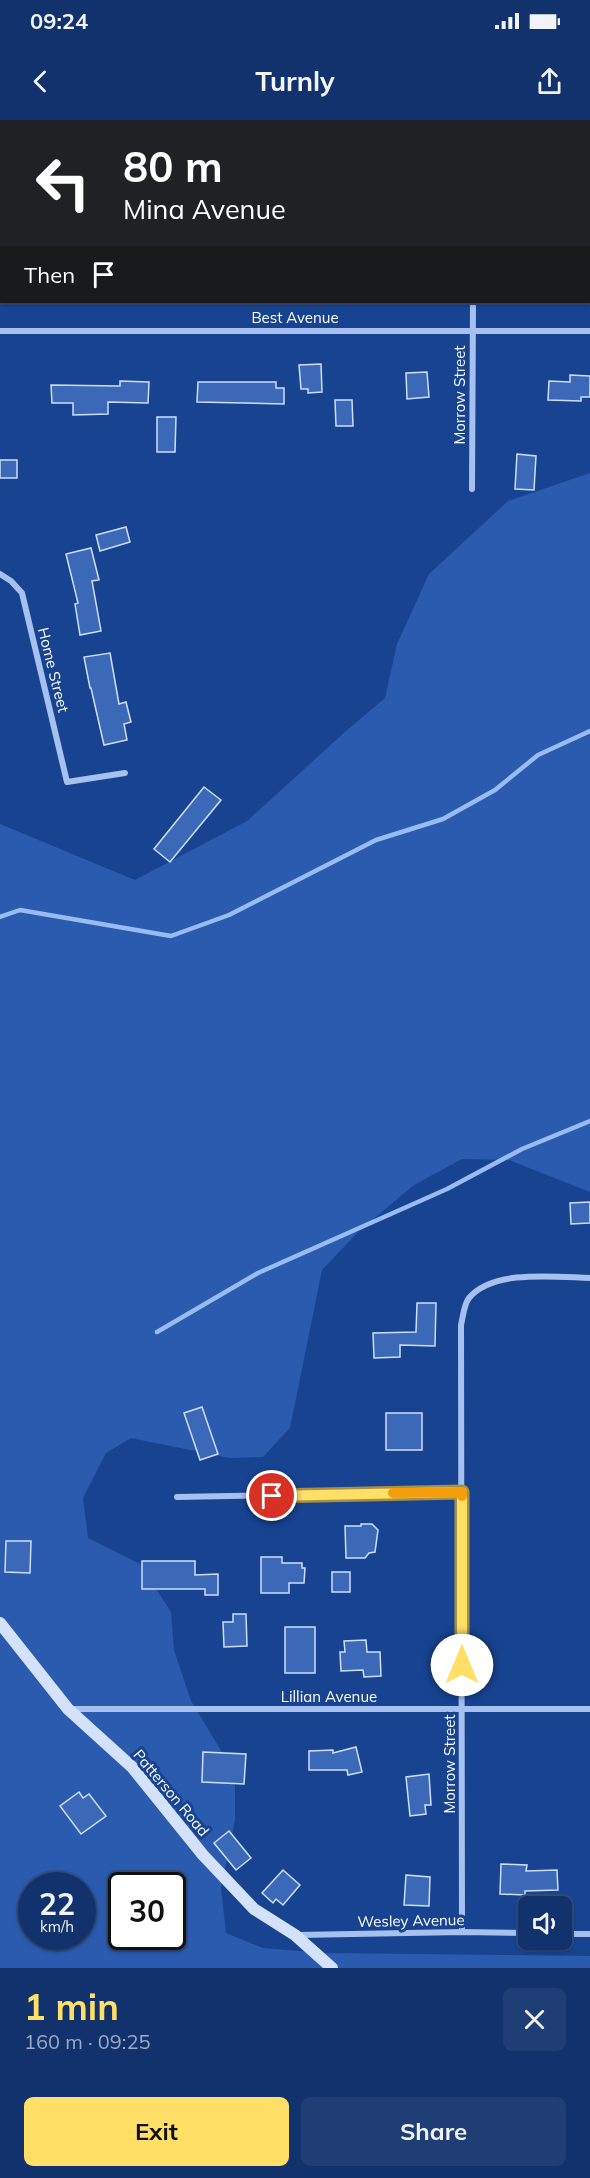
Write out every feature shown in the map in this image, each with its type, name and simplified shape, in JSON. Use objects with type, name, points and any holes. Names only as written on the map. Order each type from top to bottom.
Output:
[{"type":"street","name":"Morrow Street","points":[[472,489],[473,303]]},
{"type":"street","name":"Best Avenue","points":[[0,331],[590,331]]},
{"type":"street","name":"Home Street","points":[[0,574],[11,581],[22,593],[68,782],[125,773]]},
{"type":"street","name":"Morrow Street","points":[[462,1932],[461,1325],[468,1299],[489,1284],[514,1277],[590,1278]]},
{"type":"street","points":[[177,1497],[462,1492]]},
{"type":"street","name":"Patterson Road","points":[[0,1623],[68,1709],[132,1767],[203,1855],[254,1910],[295,1935],[332,1968]]},
{"type":"street","name":"Lillian Avenue","points":[[68,1709],[590,1709]]},
{"type":"street","name":"Wesley Avenue","points":[[295,1935],[518,1933]]},
{"type":"street","points":[[572,1934],[590,1934]]},
{"type":"shaded area","points":[[590,473],[590,1192],[509,1160],[462,1159],[414,1185],[359,1231],[322,1270],[290,1428],[263,1457],[230,1458],[131,1438],[106,1453],[83,1498],[88,1538],[140,1564],[171,1612],[174,1650],[191,1701],[222,1752],[235,1786],[235,1820],[221,1888],[226,1933],[263,1948],[323,1953],[590,1956],[590,1968],[0,1968],[0,824],[135,880],[247,821],[385,698],[397,644],[429,574],[508,501]]},
{"type":"building","points":[[321,364],[322,392],[308,393],[308,389],[301,389],[299,365]]},
{"type":"building","points":[[427,372],[429,397],[407,399],[406,373]]},
{"type":"building","points":[[570,375],[590,376],[590,397],[581,397],[581,401],[548,400],[549,381],[570,382]]},
{"type":"building","points":[[120,381],[149,382],[148,403],[108,402],[108,414],[73,415],[73,403],[52,403],[51,385],[120,386]]},
{"type":"building","points":[[198,382],[276,382],[276,388],[284,388],[284,404],[197,402]]},
{"type":"building","points":[[335,400],[352,400],[353,426],[336,426]]},
{"type":"building","points":[[157,417],[176,417],[175,452],[157,452]]},
{"type":"building","points":[[517,454],[536,456],[534,490],[515,489]]},
{"type":"building","points":[[0,460],[17,460],[17,478],[0,478]]},
{"type":"building","points":[[126,527],[130,542],[100,551],[96,535]]},
{"type":"building","points":[[91,548],[99,580],[92,581],[101,631],[80,635],[75,604],[78,603],[66,554]]},
{"type":"building","points":[[110,653],[119,704],[126,702],[131,722],[124,724],[127,740],[104,745],[84,657]]},
{"type":"building","points":[[204,787],[221,800],[170,862],[154,849]]},
{"type":"building","points":[[590,1202],[590,1223],[571,1224],[570,1203]]},
{"type":"building","points":[[417,1303],[436,1303],[435,1346],[400,1345],[400,1357],[374,1358],[373,1333],[416,1332]]},
{"type":"building","points":[[202,1407],[218,1454],[200,1460],[184,1413]]},
{"type":"building","points":[[386,1413],[422,1413],[422,1450],[386,1450]]},
{"type":"building","points":[[361,1524],[372,1524],[378,1530],[375,1552],[369,1553],[365,1558],[346,1558],[345,1526],[361,1526]]},
{"type":"building","points":[[6,1541],[31,1541],[30,1573],[5,1572]]},
{"type":"building","points":[[261,1557],[282,1557],[282,1563],[302,1563],[302,1568],[305,1568],[304,1583],[289,1583],[289,1593],[261,1593]]},
{"type":"building","points":[[142,1561],[195,1561],[195,1575],[218,1574],[218,1595],[205,1595],[205,1589],[142,1589]]},
{"type":"building","points":[[332,1572],[350,1572],[350,1592],[332,1592]]},
{"type":"building","points":[[233,1614],[246,1614],[247,1646],[224,1647],[223,1622],[233,1622]]},
{"type":"building","points":[[285,1627],[315,1627],[315,1673],[285,1673]]},
{"type":"building","points":[[366,1640],[367,1652],[380,1652],[381,1676],[364,1677],[363,1670],[341,1671],[340,1652],[345,1652],[344,1641]]},
{"type":"building","points":[[356,1747],[362,1772],[348,1775],[347,1770],[309,1770],[309,1751],[333,1750],[333,1753]]},
{"type":"building","points":[[203,1752],[246,1754],[244,1784],[202,1782]]},
{"type":"building","points":[[429,1774],[431,1805],[425,1805],[426,1814],[410,1816],[406,1777]]},
{"type":"building","points":[[79,1792],[83,1798],[89,1794],[106,1816],[81,1834],[60,1806]]},
{"type":"building","points":[[229,1831],[251,1858],[236,1870],[214,1843]]},
{"type":"building","points":[[501,1864],[527,1865],[526,1871],[557,1870],[558,1890],[525,1891],[525,1895],[500,1894]]},
{"type":"building","points":[[283,1870],[300,1885],[283,1905],[276,1899],[273,1903],[262,1893]]},
{"type":"building","points":[[406,1875],[430,1877],[429,1906],[404,1905]]},
{"type":"waterway","points":[[0,917],[20,910],[171,936],[229,915],[376,840],[443,819],[495,790],[538,755],[590,731]]},
{"type":"waterway","points":[[157,1332],[258,1273],[447,1189],[522,1149],[590,1121]]},
{"type":"slow traffic","points":[[393,1493],[462,1492],[462,1496]]},
{"type":"route","points":[[272,1496],[462,1492],[462,1665]]}]
